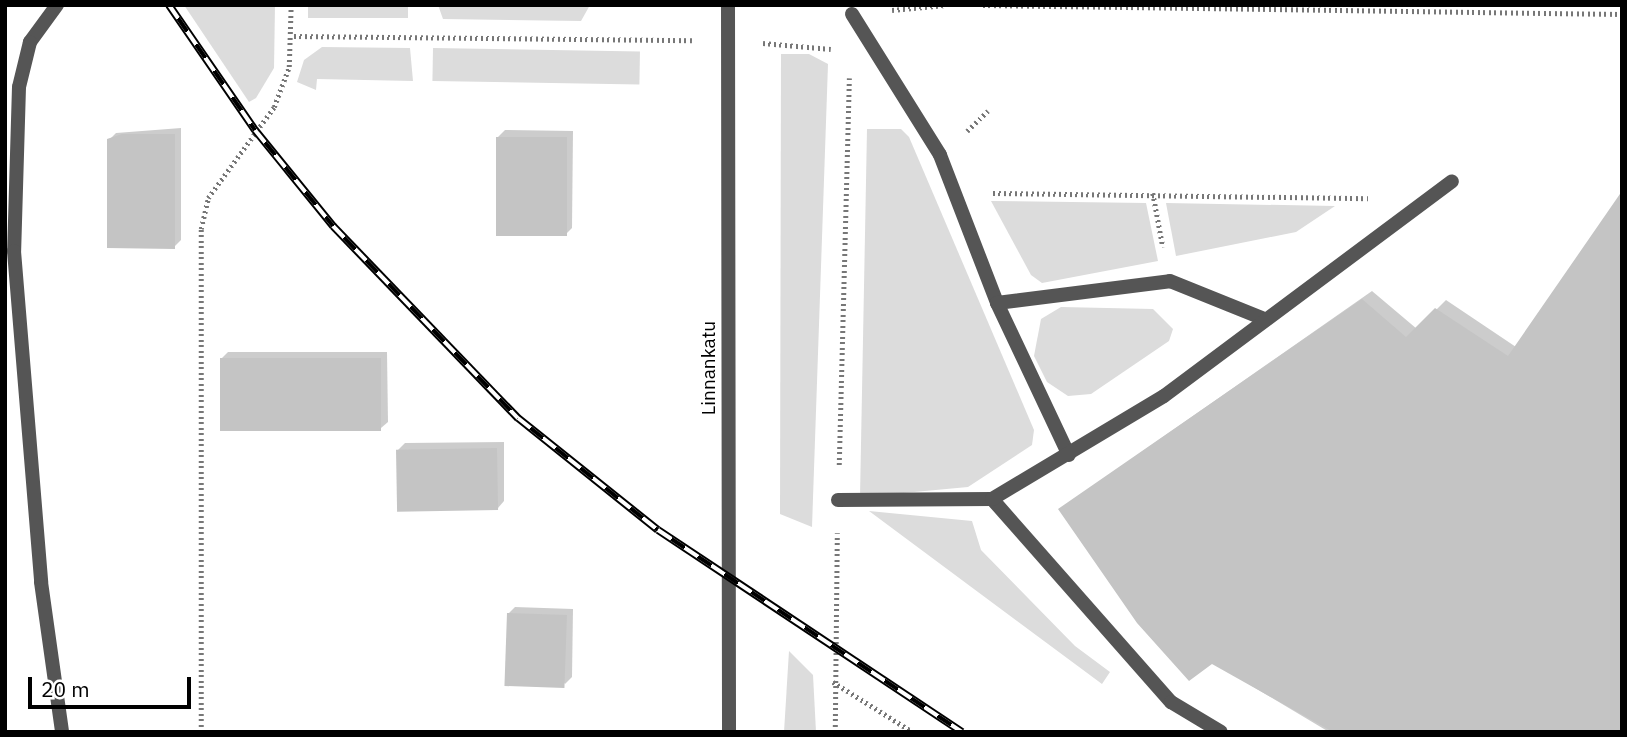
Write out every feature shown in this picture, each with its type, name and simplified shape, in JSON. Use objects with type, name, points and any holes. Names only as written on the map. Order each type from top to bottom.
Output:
[{"type":"street","points":[[57,5],[30,42],[19,88],[14,251],[41,582],[62,732]]},
{"type":"street","name":"Linnankatu","points":[[728,5],[729,732]]},
{"type":"street","points":[[852,14],[940,155],[997,303],[1069,455]]},
{"type":"street","points":[[838,500],[992,499],[1164,396],[1262,318],[1452,181]]},
{"type":"street","points":[[997,303],[1170,282],[1262,318]]},
{"type":"street","points":[[992,499],[1171,702],[1221,732]]},
{"type":"path","points":[[201,732],[201,229],[208,198],[274,107],[294,36],[291,5]]},
{"type":"path","points":[[852,14],[946,5]]},
{"type":"path","points":[[983,5],[1622,14]]},
{"type":"path","points":[[294,36],[657,40]]},
{"type":"path","points":[[728,39],[836,49]]},
{"type":"path","points":[[835,732],[833,681],[849,64]]},
{"type":"path","points":[[953,193],[1356,193],[1410,212]]},
{"type":"path","points":[[1153,193],[1170,282]]},
{"type":"path","points":[[833,681],[913,732]]},
{"type":"shaded area","points":[[184,5],[275,5],[274,68],[256,98],[249,102]]},
{"type":"shaded area","points":[[308,5],[408,5],[408,18],[308,18]]},
{"type":"shaded area","points":[[438,5],[590,5],[581,21],[443,19]]},
{"type":"shaded area","points":[[322,47],[410,48],[413,81],[317,79],[316,90],[297,82],[304,60]]},
{"type":"shaded area","points":[[433,48],[640,52],[639,85],[432,81]]},
{"type":"shaded area","points":[[781,54],[809,54],[828,64],[812,527],[780,514]]},
{"type":"shaded area","points":[[867,129],[901,129],[909,137],[1034,430],[1032,445],[968,487],[860,497]]},
{"type":"shaded area","points":[[991,201],[1146,203],[1158,261],[1042,283],[1031,275]]},
{"type":"shaded area","points":[[1166,203],[1335,206],[1296,232],[1176,256]]},
{"type":"shaded area","points":[[1061,307],[1153,309],[1173,329],[1169,341],[1091,394],[1068,396],[1047,382],[1034,356],[1041,319]]},
{"type":"shaded area","points":[[869,511],[972,521],[981,550],[1075,646],[1110,672],[1102,684]]},
{"type":"shaded area","points":[[789,651],[813,675],[816,732],[784,732]]},
{"type":"building","points":[[122,134],[175,134],[175,249],[107,248],[107,139]]},
{"type":"building","points":[[496,137],[567,137],[567,236],[496,236]]},
{"type":"building","points":[[1622,191],[1622,732],[1333,732],[1212,664],[1189,681],[1137,623],[1058,509],[1362,299],[1406,337],[1435,308],[1508,356]]},
{"type":"building","points":[[220,358],[381,358],[381,431],[220,431]]},
{"type":"building","points":[[497,448],[498,510],[397,512],[396,450]]},
{"type":"building","points":[[507,613],[567,615],[564,688],[504,686]]},
{"type":"railway","points":[[169,5],[255,130],[333,226],[518,418],[658,530],[962,732]]}]
